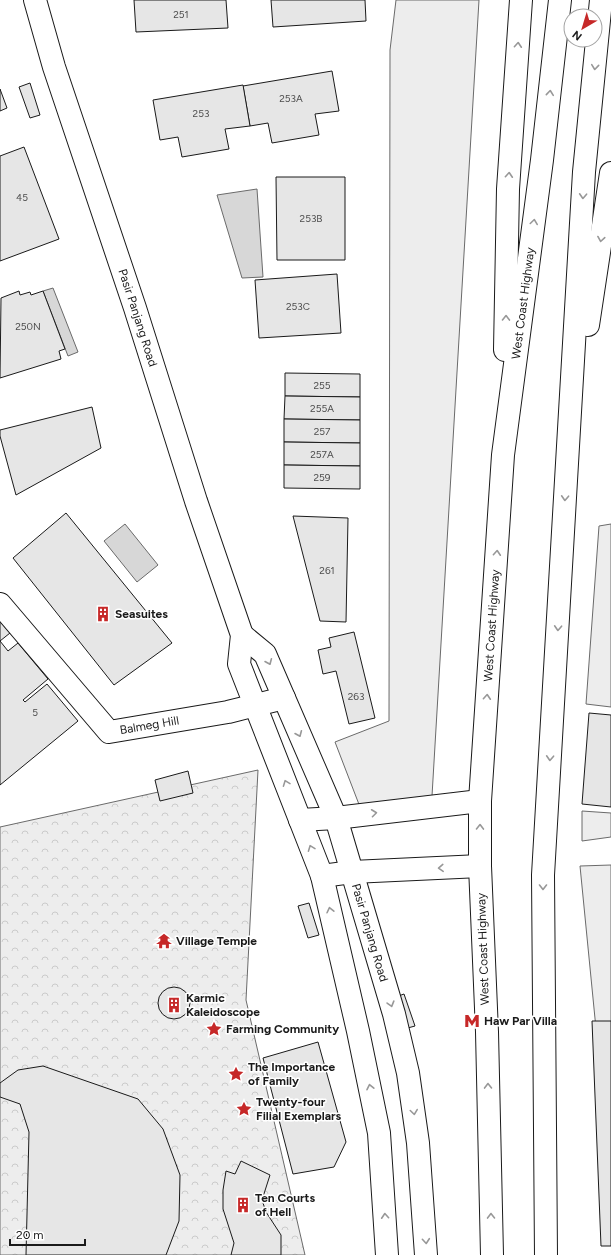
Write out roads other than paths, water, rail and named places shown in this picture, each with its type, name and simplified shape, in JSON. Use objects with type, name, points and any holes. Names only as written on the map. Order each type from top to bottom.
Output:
[{"type":"main road","name":"Pasir Panjang Road","points":[[35,0],[54,67],[135,308],[196,501],[242,635],[239,664],[256,704],[322,876],[358,1031],[379,1133],[387,1255]]},
{"type":"main road","points":[[503,455],[508,189],[521,0]]},
{"type":"main road","name":"West Coast Highway","points":[[492,1255],[480,866],[480,800],[503,455],[542,160],[560,0]]},
{"type":"main road","points":[[546,1255],[543,875],[584,172],[601,0]]},
{"type":"main road","points":[[567,459],[611,173]]},
{"type":"main road","name":"Balmeg Hill","points":[[0,604],[109,732],[228,712],[284,698]]},
{"type":"main road","name":"Pasir Panjang Road","points":[[242,635],[265,654],[336,818],[394,1014],[408,1073],[418,1143],[426,1255]]},
{"type":"main road","points":[[300,820],[336,818],[480,800]]},
{"type":"main road","points":[[322,876],[352,872],[480,866]]},
{"type":"place","name":"Seasuites","points":[[103,614]]},
{"type":"place","name":"Village Temple","points":[[164,941]]},
{"type":"place","name":"Karmic Kaleidoscope","points":[[174,1005]]},
{"type":"place","name":"Haw Par Villa","points":[[472,1021]]},
{"type":"place","name":"Farming Community","points":[[214,1029]]},
{"type":"place","name":"The Importance of Family","points":[[236,1074]]},
{"type":"place","name":"Twenty-four Filial Exemplars","points":[[244,1109]]},
{"type":"place","name":"Ten Courts of Hell","points":[[243,1205]]}]
